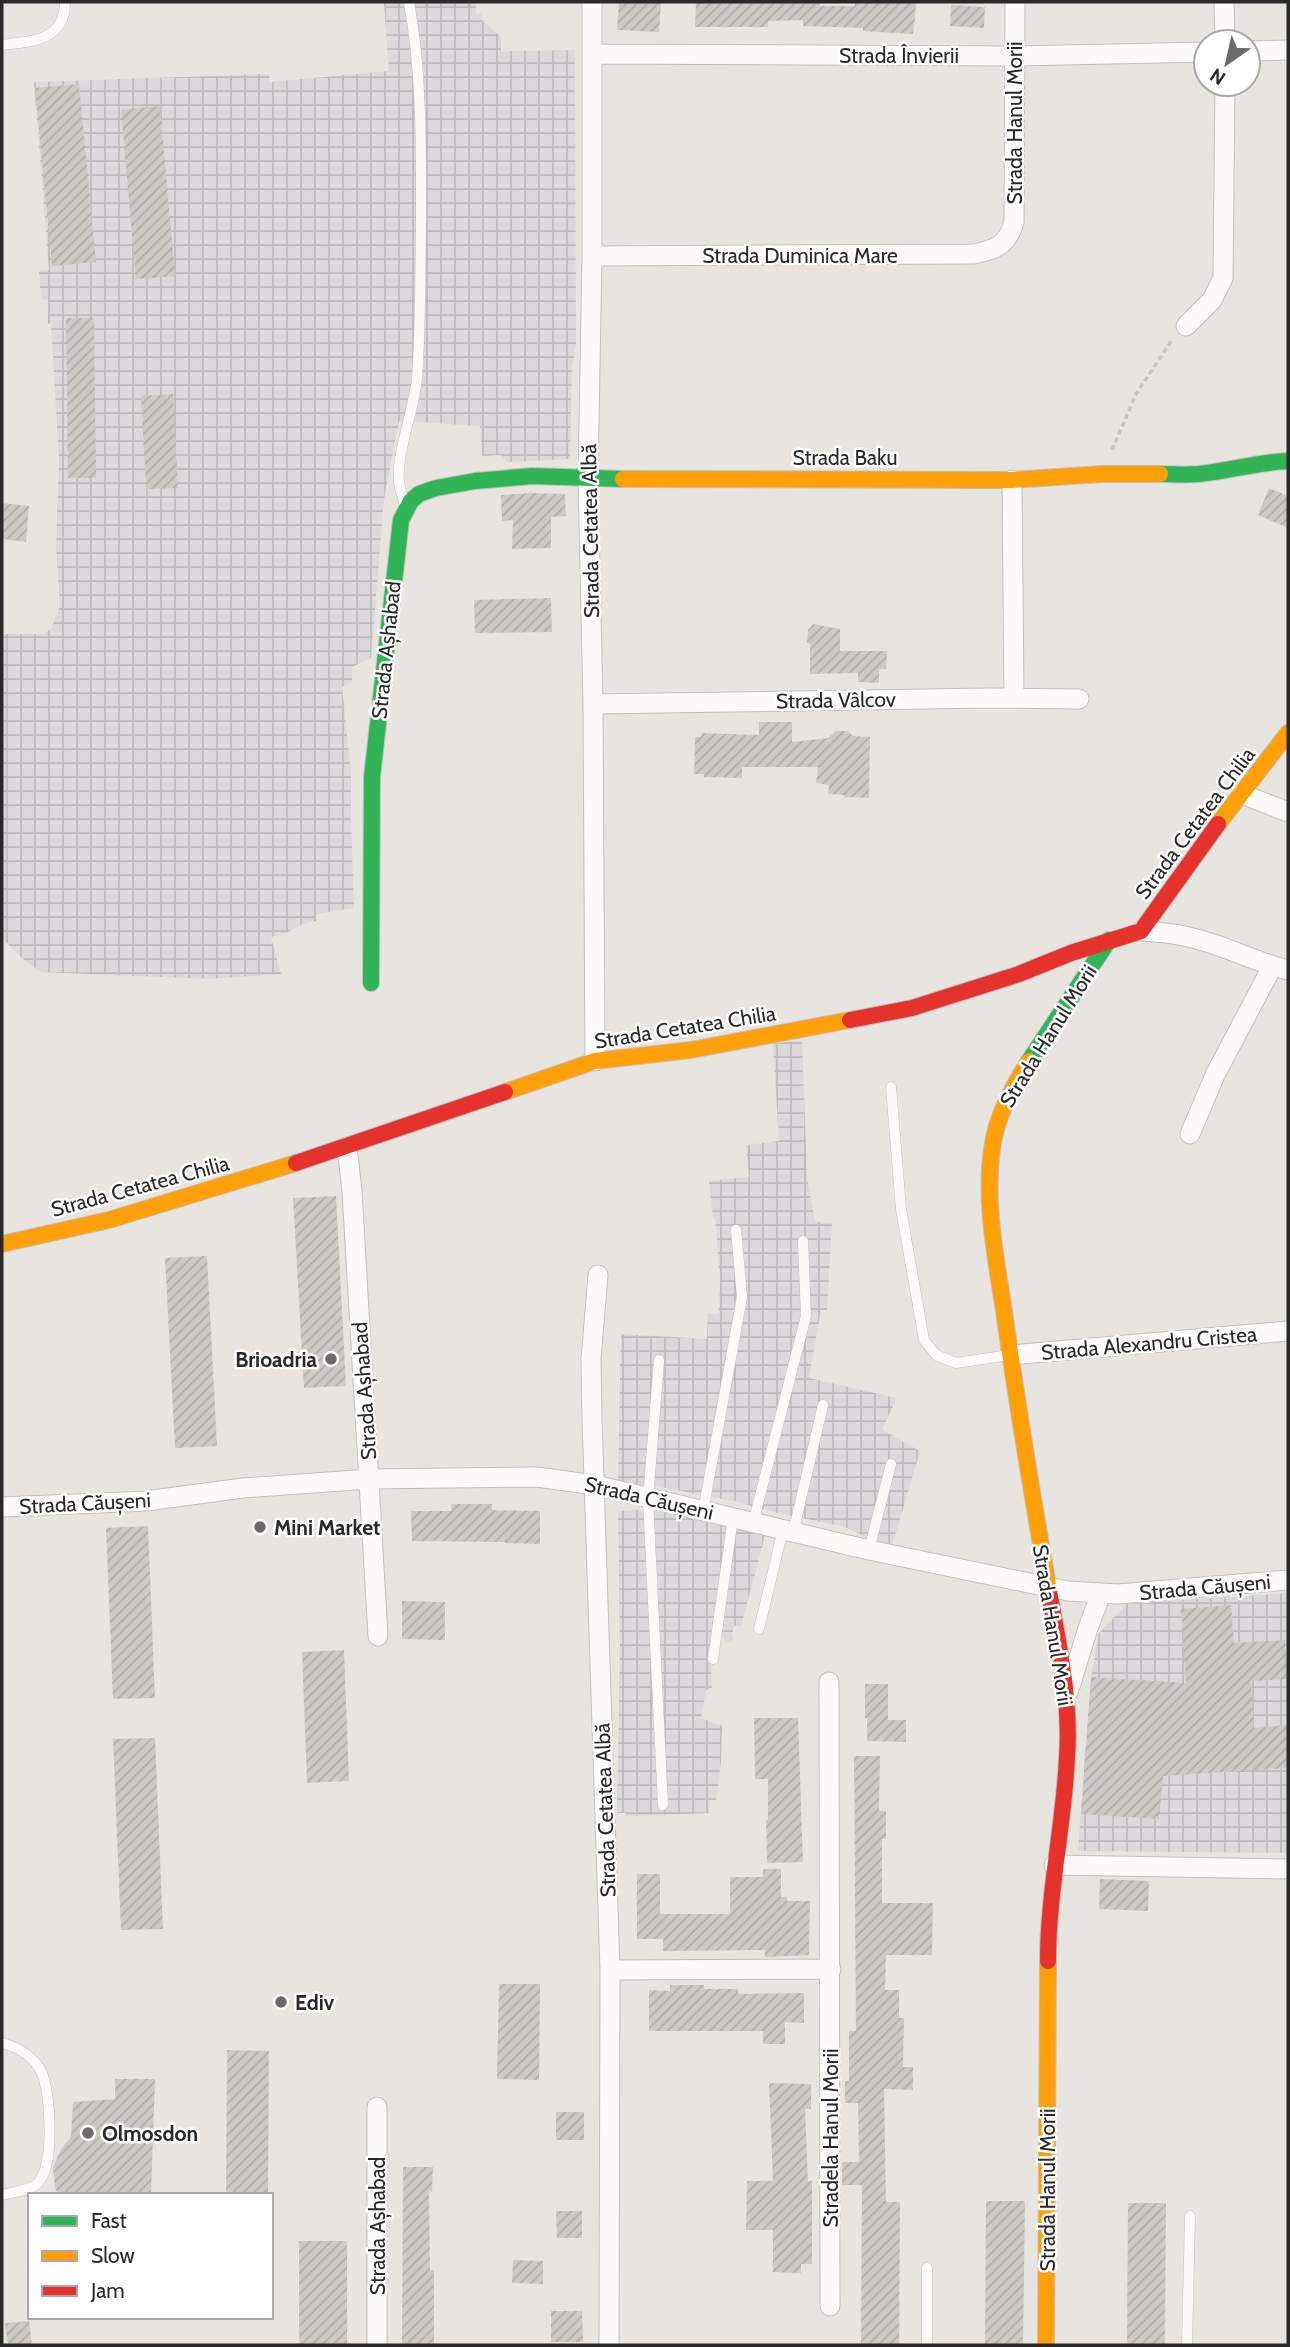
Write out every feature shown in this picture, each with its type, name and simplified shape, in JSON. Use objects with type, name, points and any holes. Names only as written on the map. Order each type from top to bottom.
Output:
[{"type":"street","name":"Strada Cetatea Albă","points":[[592,2],[592,256],[588,479],[593,704],[594,1060]]},
{"type":"street","name":"Strada Hanul Morii","points":[[1005,242],[1014,222],[1015,2]]},
{"type":"street","points":[[1224,2],[1225,28]]},
{"type":"street","points":[[1262,51],[1288,50]]},
{"type":"street","name":"Strada Învierii","points":[[592,54],[1015,56],[1192,52]]},
{"type":"street","points":[[1186,326],[1212,300],[1223,278],[1225,98]]},
{"type":"street","name":"Strada Duminica Mare","points":[[592,256],[974,254],[994,250],[1005,242]]},
{"type":"street","name":"Strada Baku","points":[[588,479],[1012,480],[1102,474],[1197,474],[1262,462],[1288,461]]},
{"type":"street","points":[[406,507],[419,494],[475,481],[547,475],[588,479]]},
{"type":"street","points":[[1012,480],[1014,697]]},
{"type":"street","name":"Strada Așhabad","points":[[371,983],[372,777],[399,534],[406,507]]},
{"type":"street","name":"Strada Vâlcov","points":[[593,704],[1014,697],[1079,699]]},
{"type":"street","name":"Strada Cetatea Chilia","points":[[2,1244],[122,1216],[347,1147],[594,1060],[691,1050],[912,1008],[1141,931],[1288,733]]},
{"type":"street","points":[[1242,794],[1288,812]]},
{"type":"street","points":[[1141,931],[1171,933],[1201,940],[1280,969],[1215,1075],[1190,1134]]},
{"type":"street","name":"Strada Hanul Morii","points":[[1045,2345],[1048,1928],[1054,1865],[1062,1825],[1069,1743],[1066,1698],[1010,1355],[993,1231],[990,1196],[992,1147],[1001,1113],[1011,1091],[1109,940]]},
{"type":"street","name":"Strada Așhabad","points":[[347,1147],[352,1191],[378,1636]]},
{"type":"street","name":"Strada Cetatea Albă","points":[[598,1275],[591,1359],[610,1970],[608,2345]]},
{"type":"street","name":"Strada Alexandru Cristea","points":[[1010,1355],[1288,1331]]},
{"type":"street","name":"Strada Căușeni","points":[[2,1507],[146,1501],[243,1489],[370,1479],[537,1477],[595,1485],[869,1550],[1049,1588],[1101,1594],[1288,1580]]},
{"type":"street","points":[[1066,1698],[1101,1594]]},
{"type":"street","name":"Stradela Hanul Morii","points":[[829,1682],[830,2306]]},
{"type":"street","points":[[1054,1865],[1288,1869]]},
{"type":"street","points":[[610,1970],[831,1969]]},
{"type":"street","name":"Strada Așhabad","points":[[377,2107],[377,2345]]},
{"type":"lane","points":[[2,45],[37,41],[51,34],[64,15],[65,2]]},
{"type":"lane","points":[[406,507],[399,484],[400,462],[417,379],[422,109],[409,2]]},
{"type":"lane","points":[[891,1087],[901,1209],[925,1340],[936,1354],[956,1363],[1010,1355]]},
{"type":"lane","points":[[704,1511],[742,1297],[736,1230]]},
{"type":"lane","points":[[753,1523],[806,1316],[803,1241]]},
{"type":"lane","points":[[659,1360],[648,1499],[663,1805]]},
{"type":"lane","points":[[759,1629],[823,1405]]},
{"type":"lane","points":[[869,1550],[891,1464]]},
{"type":"lane","points":[[713,1659],[733,1518]]},
{"type":"lane","points":[[2,2043],[14,2046],[28,2055],[39,2068],[46,2083],[51,2146],[43,2175],[37,2184],[25,2190],[2,2195]]},
{"type":"lane","points":[[1186,2345],[1190,2216]]},
{"type":"lane","points":[[927,2345],[928,2269]]},
{"type":"path","points":[[1102,474],[1136,394],[1168,344],[1186,326]]},
{"type":"shaded area","points":[[384,2],[476,2],[476,13],[481,14],[482,20],[501,37],[501,51],[575,50],[576,345],[572,367],[570,459],[507,462],[501,455],[482,456],[480,426],[399,421],[384,499],[371,658],[352,667],[352,682],[342,687],[351,773],[354,908],[316,914],[316,921],[271,937],[281,974],[208,979],[41,972],[25,961],[2,938],[2,634],[45,634],[52,627],[60,605],[56,548],[59,460],[51,323],[48,324],[48,300],[41,299],[39,271],[49,270],[34,82],[269,74],[270,82],[389,71]]},
{"type":"shaded area","points":[[802,1041],[807,1177],[815,1222],[832,1223],[827,1310],[821,1310],[809,1378],[897,1398],[882,1430],[920,1451],[892,1546],[845,1527],[738,1502],[656,1486],[618,1483],[621,1334],[707,1339],[708,1314],[719,1314],[720,1278],[709,1181],[749,1177],[746,1145],[779,1141],[773,1043]]},
{"type":"shaded area","points":[[618,1511],[684,1514],[765,1536],[741,1626],[734,1626],[734,1639],[726,1643],[719,1631],[711,1667],[712,1688],[706,1690],[701,1718],[722,1726],[716,1800],[710,1800],[709,1813],[626,1816],[626,1813],[617,1813],[620,1649]]},
{"type":"shaded area","points":[[1288,1593],[1288,1853],[1078,1851],[1091,1677],[1099,1633],[1127,1604]]},
{"type":"building","points":[[619,2],[661,2],[659,32],[617,30]]},
{"type":"building","points":[[696,2],[820,2],[820,6],[855,6],[855,2],[916,2],[913,34],[863,31],[863,28],[803,26],[803,20],[768,21],[768,27],[695,27]]},
{"type":"building","points":[[951,5],[985,7],[984,28],[950,26]]},
{"type":"building","points":[[79,84],[96,262],[52,266],[35,88]]},
{"type":"building","points":[[160,106],[175,276],[136,279],[121,110]]},
{"type":"building","points":[[66,318],[94,318],[96,478],[68,478]]},
{"type":"building","points":[[173,394],[178,488],[146,489],[141,396]]},
{"type":"building","points":[[1269,488],[1288,496],[1288,528],[1258,515]]},
{"type":"building","points":[[565,494],[566,516],[551,517],[551,548],[512,549],[513,520],[502,521],[501,495]]},
{"type":"building","points":[[2,503],[29,506],[26,542],[2,539]]},
{"type":"building","points":[[551,598],[552,632],[475,633],[474,600]]},
{"type":"building","points":[[813,624],[840,629],[840,651],[887,651],[886,669],[879,669],[879,683],[858,682],[858,673],[810,674],[810,644],[807,643],[808,630]]},
{"type":"building","points":[[759,722],[792,722],[792,742],[828,738],[836,731],[870,737],[869,798],[828,794],[829,785],[816,783],[818,767],[742,767],[742,778],[704,777],[704,774],[694,774],[695,737],[701,737],[702,733],[759,735]]},
{"type":"building","points":[[336,1196],[346,1386],[304,1388],[293,1198]]},
{"type":"building","points":[[207,1256],[217,1446],[175,1448],[165,1258]]},
{"type":"building","points":[[451,1504],[492,1504],[492,1510],[540,1511],[540,1544],[412,1541],[411,1511],[451,1511]]},
{"type":"building","points":[[148,1526],[155,1698],[113,1699],[106,1528]]},
{"type":"building","points":[[402,1601],[445,1602],[445,1640],[402,1639]]},
{"type":"building","points":[[1231,1605],[1234,1643],[1285,1640],[1288,1679],[1251,1681],[1254,1728],[1288,1725],[1288,1768],[1163,1776],[1159,1819],[1081,1814],[1091,1677],[1186,1683],[1181,1609]]},
{"type":"building","points":[[344,1650],[349,1781],[307,1783],[302,1652]]},
{"type":"building","points":[[865,1684],[888,1684],[888,1720],[906,1720],[906,1742],[867,1741]]},
{"type":"building","points":[[754,1718],[798,1718],[803,1862],[767,1863],[768,1779],[755,1779]]},
{"type":"building","points":[[155,1738],[163,1929],[121,1930],[113,1739]]},
{"type":"building","points":[[854,1756],[880,1756],[879,1811],[886,1811],[886,1839],[882,1839],[882,1903],[933,1903],[932,1955],[886,1955],[885,1990],[899,1990],[899,2018],[904,2018],[903,2067],[913,2067],[913,2090],[884,2089],[886,2202],[900,2202],[899,2345],[861,2345],[862,2185],[842,2185],[842,2162],[859,2162],[858,2103],[845,2103],[845,2081],[849,2081],[849,2031],[856,2031]]},
{"type":"building","points":[[763,1869],[781,1869],[781,1897],[787,1897],[787,1901],[810,1901],[809,1955],[765,1957],[765,1950],[663,1951],[663,1939],[637,1939],[637,1874],[660,1874],[660,1914],[730,1914],[730,1877],[763,1877]]},
{"type":"building","points":[[1100,1879],[1149,1881],[1148,1911],[1099,1909]]},
{"type":"building","points":[[499,1984],[540,1984],[539,2080],[497,2079]]},
{"type":"building","points":[[670,1985],[738,1989],[738,1994],[804,1993],[804,2023],[785,2022],[785,2044],[763,2044],[763,2031],[649,2031],[649,1990],[670,1991]]},
{"type":"building","points":[[227,2050],[269,2051],[268,2193],[226,2193]]},
{"type":"building","points":[[115,2079],[155,2079],[151,2193],[58,2193],[53,2168],[61,2149],[71,2137],[73,2102],[115,2099]]},
{"type":"building","points":[[769,2083],[811,2084],[811,2109],[805,2109],[808,2181],[812,2181],[812,2264],[801,2264],[801,2273],[773,2272],[773,2230],[746,2230],[747,2181],[773,2181]]},
{"type":"building","points":[[556,2112],[584,2112],[584,2140],[556,2140]]},
{"type":"building","points":[[403,2167],[433,2167],[432,2192],[429,2191],[430,2270],[434,2270],[434,2345],[402,2345]]},
{"type":"building","points":[[986,2201],[1025,2201],[1023,2345],[985,2345]]},
{"type":"building","points":[[1128,2203],[1166,2203],[1165,2345],[1127,2345]]},
{"type":"building","points":[[556,2211],[582,2211],[582,2238],[557,2238]]},
{"type":"building","points":[[299,2241],[347,2241],[347,2345],[299,2345]]},
{"type":"building","points":[[513,2260],[543,2261],[543,2284],[512,2283]]},
{"type":"building","points":[[551,2311],[582,2311],[583,2342],[551,2342]]},
{"type":"building","points":[[29,2321],[32,2345],[8,2345],[5,2323]]},
{"type":"traffic: fast","points":[[1160,474],[1199,474],[1288,461]]},
{"type":"traffic: fast","points":[[371,983],[372,777],[401,520],[411,501],[419,494],[436,488],[475,481],[532,476],[623,479]]},
{"type":"traffic: fast","points":[[1029,1061],[1109,940]]},
{"type":"traffic: slow","points":[[623,479],[1012,480],[1102,474],[1160,474]]},
{"type":"traffic: slow","points":[[1218,824],[1288,733]]},
{"type":"traffic: slow","points":[[505,1092],[595,1061],[691,1050],[850,1020]]},
{"type":"traffic: slow","points":[[1029,1061],[1011,1092],[997,1126],[990,1170],[990,1213],[1020,1420],[1049,1591]]},
{"type":"traffic: slow","points":[[2,1244],[109,1220],[296,1163]]},
{"type":"traffic: slow","points":[[1046,2345],[1048,1961]]},
{"type":"traffic: jam","points":[[850,1020],[912,1008],[1141,931],[1218,824]]},
{"type":"traffic: jam","points":[[296,1163],[505,1092]]},
{"type":"traffic: jam","points":[[1048,1961],[1068,1736],[1063,1674],[1049,1591]]},
{"type":"place","name":"Brioadria","points":[[331,1359]]},
{"type":"place","name":"Mini Market","points":[[260,1527]]},
{"type":"place","name":"Ediv","points":[[281,2002]]},
{"type":"place","name":"Olmosdon","points":[[88,2133]]}]
